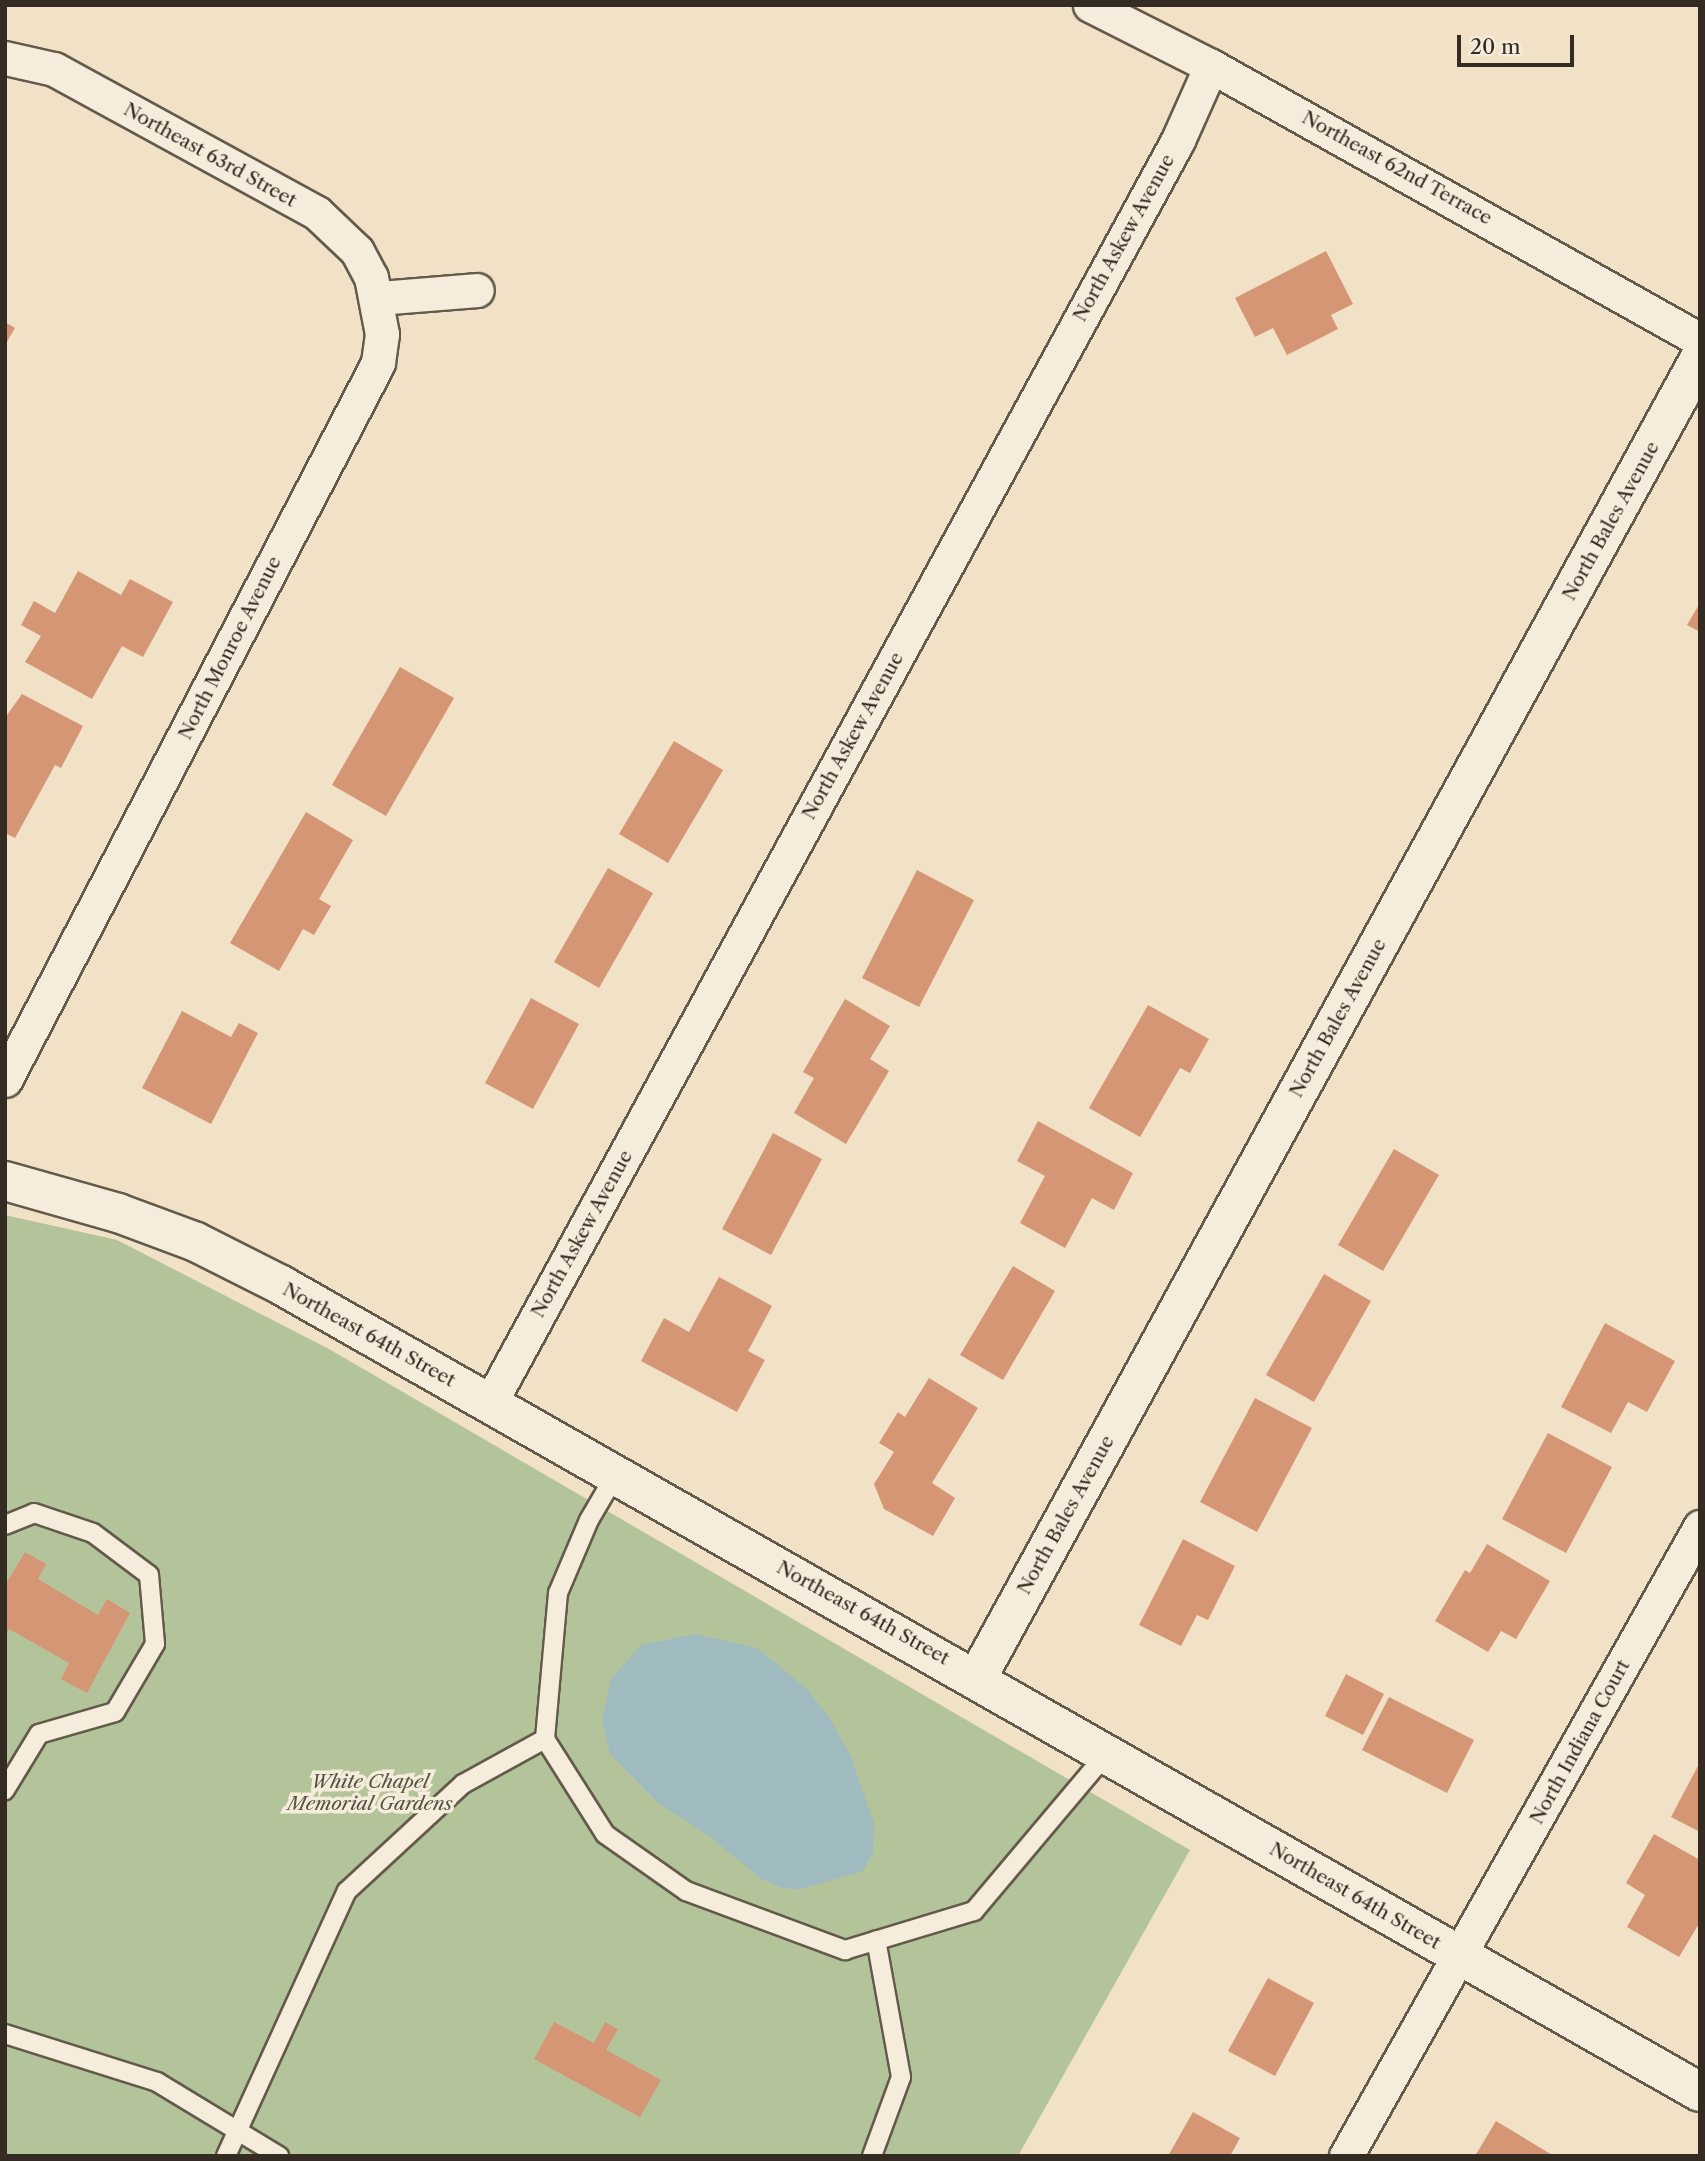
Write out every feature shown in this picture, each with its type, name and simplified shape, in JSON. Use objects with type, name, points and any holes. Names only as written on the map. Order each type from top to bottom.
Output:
[{"type":"street","name":"Northeast 62nd Terrace","points":[[1090,5],[1211,66],[1700,340]]},
{"type":"street","name":"Northeast 63rd Street","points":[[5,58],[54,69],[317,213],[357,251],[378,298]]},
{"type":"street","name":"North Askew Avenue","points":[[490,1403],[1178,140],[1211,66]]},
{"type":"street","points":[[378,298],[477,290]]},
{"type":"street","name":"North Monroe Avenue","points":[[5,1080],[379,363],[382,334],[378,298]]},
{"type":"street","name":"North Bales Avenue","points":[[977,1678],[1700,358]]},
{"type":"street","name":"Northeast 64th Street","points":[[5,1181],[118,1213],[196,1242],[490,1403],[977,1678],[1700,2092]]},
{"type":"street","name":"North Indiana Court","points":[[1346,2156],[1461,1957],[1700,1527]]},
{"type":"lane","points":[[616,1475],[589,1520],[558,1593],[545,1739],[605,1834],[686,1891],[845,1950],[974,1911],[1107,1753]]},
{"type":"lane","points":[[5,1525],[34,1513],[93,1533],[149,1575],[155,1644],[115,1712],[39,1734],[5,1790]]},
{"type":"lane","points":[[226,2156],[347,1891],[463,1784],[545,1739]]},
{"type":"lane","points":[[872,2156],[901,2077],[876,1940]]},
{"type":"lane","points":[[5,2035],[157,2082],[279,2156]]},
{"type":"green space","name":"White Chapel Memorial Gardens","points":[[5,1215],[117,1240],[329,1349],[1190,1850],[1018,2156],[5,2156]]},
{"type":"water","points":[[695,1634],[757,1648],[808,1690],[828,1716],[850,1754],[874,1823],[873,1852],[863,1871],[801,1889],[782,1888],[760,1878],[708,1835],[658,1803],[610,1754],[602,1721],[611,1679],[641,1645]]},
{"type":"building","points":[[1326,251],[1353,304],[1331,315],[1338,329],[1287,355],[1273,328],[1255,337],[1235,298]]},
{"type":"building","points":[[5,322],[15,328],[5,345]]},
{"type":"building","points":[[78,571],[121,595],[130,579],[173,602],[143,657],[122,646],[92,699],[25,662],[41,636],[21,625],[34,601],[55,613]]},
{"type":"building","points":[[1700,603],[1700,632],[1687,625]]},
{"type":"building","points":[[400,667],[454,698],[386,816],[332,785]]},
{"type":"building","points":[[22,694],[83,726],[61,768],[55,765],[15,838],[5,833],[5,718]]},
{"type":"building","points":[[674,741],[723,770],[668,863],[619,834]]},
{"type":"building","points":[[306,812],[353,840],[319,899],[331,906],[314,935],[303,929],[279,971],[230,943]]},
{"type":"building","points":[[608,868],[653,893],[599,988],[554,962]]},
{"type":"building","points":[[917,870],[974,900],[919,1007],[862,978]]},
{"type":"building","points":[[531,998],[579,1024],[533,1109],[485,1083]]},
{"type":"building","points":[[845,999],[890,1026],[870,1059],[889,1071],[846,1144],[794,1113],[814,1078],[803,1072]]},
{"type":"building","points":[[1148,1005],[1209,1039],[1190,1073],[1180,1068],[1140,1137],[1089,1108]]},
{"type":"building","points":[[182,1011],[231,1037],[239,1023],[258,1033],[211,1124],[142,1088]]},
{"type":"building","points":[[1038,1121],[1133,1173],[1114,1210],[1092,1198],[1065,1248],[1020,1223],[1045,1176],[1017,1161]]},
{"type":"building","points":[[773,1133],[822,1159],[771,1255],[722,1229]]},
{"type":"building","points":[[1394,1149],[1439,1175],[1383,1271],[1338,1245]]},
{"type":"building","points":[[1013,1266],[1055,1291],[1003,1380],[960,1355]]},
{"type":"building","points":[[1324,1274],[1371,1301],[1314,1402],[1266,1375]]},
{"type":"building","points":[[719,1277],[772,1306],[748,1351],[765,1360],[737,1412],[641,1361],[664,1318],[689,1332]]},
{"type":"building","points":[[1605,1323],[1675,1361],[1647,1412],[1628,1402],[1611,1433],[1561,1407]]},
{"type":"building","points":[[929,1378],[978,1408],[932,1483],[955,1498],[933,1536],[884,1509],[874,1484],[894,1452],[879,1443],[898,1412],[905,1417]]},
{"type":"building","points":[[1255,1398],[1312,1428],[1257,1532],[1200,1502]]},
{"type":"building","points":[[1548,1433],[1612,1467],[1566,1553],[1502,1519]]},
{"type":"building","points":[[1183,1539],[1235,1566],[1208,1620],[1197,1615],[1181,1646],[1139,1625]]},
{"type":"building","points":[[1487,1544],[1550,1581],[1516,1639],[1501,1631],[1488,1652],[1435,1621],[1465,1570],[1470,1573]]},
{"type":"building","points":[[25,1552],[46,1564],[38,1579],[98,1615],[107,1599],[130,1613],[87,1693],[61,1679],[69,1663],[9,1629],[5,1636],[5,1585]]},
{"type":"building","points":[[1346,1674],[1384,1694],[1363,1735],[1325,1716]]},
{"type":"building","points":[[1389,1697],[1474,1740],[1447,1793],[1362,1750]]},
{"type":"building","points":[[1700,1762],[1700,1832],[1671,1817]]},
{"type":"building","points":[[1654,1834],[1700,1860],[1700,1922],[1679,1957],[1627,1927],[1645,1895],[1626,1883]]},
{"type":"building","points":[[1268,1978],[1314,2003],[1275,2076],[1228,2051]]},
{"type":"building","points":[[554,2022],[594,2043],[605,2022],[618,2029],[606,2050],[661,2080],[640,2117],[534,2059]]},
{"type":"building","points":[[1193,2112],[1240,2138],[1230,2156],[1168,2156]]},
{"type":"building","points":[[1496,2121],[1554,2156],[1475,2156]]}]
